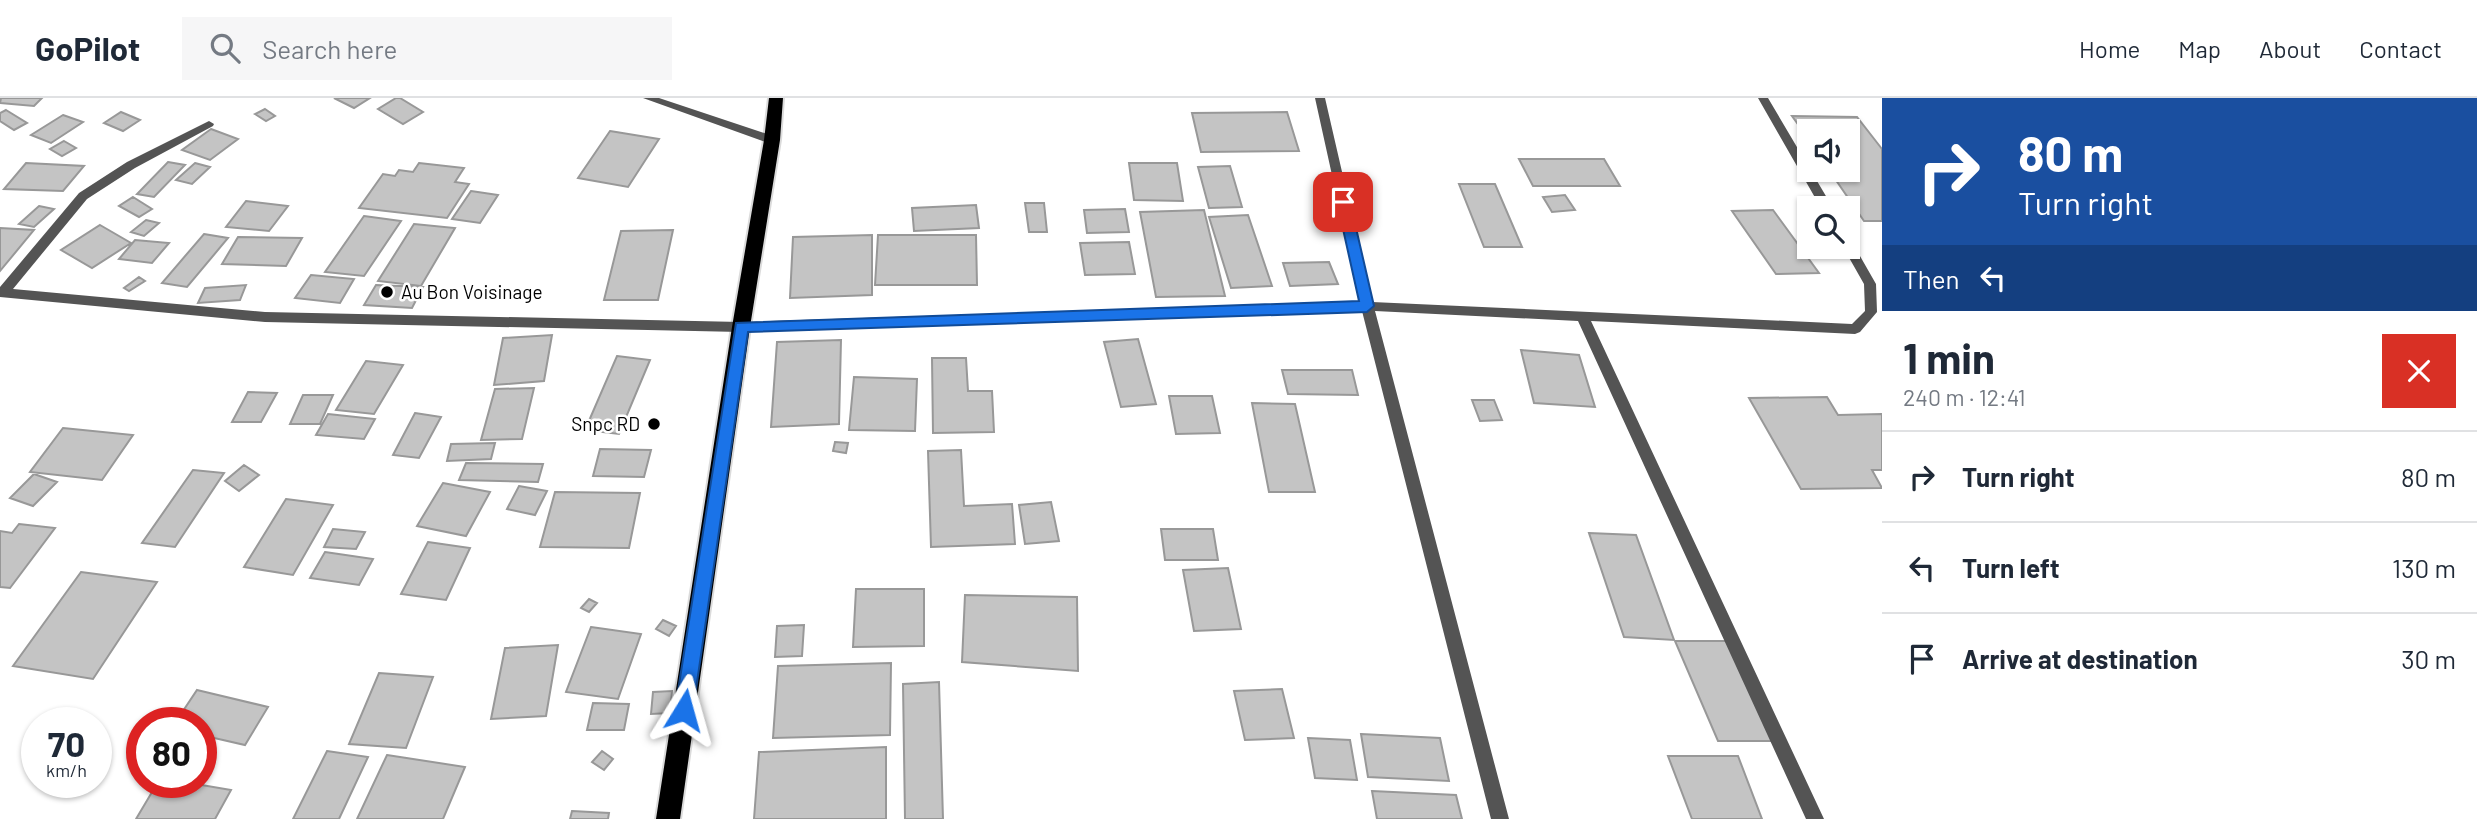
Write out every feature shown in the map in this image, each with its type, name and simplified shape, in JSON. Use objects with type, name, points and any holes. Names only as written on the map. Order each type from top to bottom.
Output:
[{"type":"highway","points":[[667,819],[772,140],[776,98]]},
{"type":"street","points":[[648,98],[772,140]]},
{"type":"street","points":[[1320,98],[1367,306],[1500,819]]},
{"type":"street","points":[[1763,98],[1820,196]]},
{"type":"street","points":[[1,292],[83,196],[131,165],[209,124]]},
{"type":"street","points":[[1,292],[265,317],[741,327],[1367,306],[1855,329],[1871,312],[1870,284],[1856,259]]},
{"type":"street","points":[[1583,316],[1815,819]]},
{"type":"building","points":[[1,98],[42,98],[34,106],[0,103]]},
{"type":"building","points":[[334,98],[370,98],[354,108]]},
{"type":"building","points":[[396,98],[423,112],[403,124],[378,109]]},
{"type":"building","points":[[265,109],[275,116],[266,121],[255,114]]},
{"type":"building","points":[[6,110],[27,123],[14,130],[0,121],[0,113]]},
{"type":"building","points":[[121,112],[140,120],[123,131],[104,123]]},
{"type":"building","points":[[1287,112],[1299,151],[1201,152],[1192,113]]},
{"type":"building","points":[[63,115],[83,122],[51,143],[31,135]]},
{"type":"building","points":[[1792,116],[1859,119],[1797,119],[1797,123]]},
{"type":"building","points":[[1860,121],[1882,149],[1882,221],[1864,221],[1860,215],[1860,196],[1847,196],[1837,182],[1860,182]]},
{"type":"building","points":[[211,129],[238,139],[210,160],[182,150]]},
{"type":"building","points":[[610,131],[659,139],[628,187],[578,178]]},
{"type":"building","points":[[64,141],[76,148],[62,156],[50,149]]},
{"type":"building","points":[[1519,159],[1604,159],[1620,186],[1533,186]]},
{"type":"building","points":[[168,162],[185,165],[154,197],[137,194]]},
{"type":"building","points":[[26,163],[84,166],[63,191],[4,189]]},
{"type":"building","points":[[195,163],[210,167],[192,184],[176,180]]},
{"type":"building","points":[[419,163],[464,168],[455,182],[469,184],[447,218],[359,208],[383,174],[395,176],[399,170],[413,172]]},
{"type":"building","points":[[1129,163],[1177,163],[1183,201],[1134,200]]},
{"type":"building","points":[[1230,166],[1242,207],[1209,208],[1198,167]]},
{"type":"building","points":[[1459,184],[1495,184],[1522,247],[1484,247]]},
{"type":"building","points":[[471,191],[498,195],[480,223],[452,219]]},
{"type":"building","points":[[1565,195],[1575,210],[1552,212],[1543,197]]},
{"type":"building","points":[[133,197],[152,209],[139,217],[119,206]]},
{"type":"building","points":[[246,201],[288,206],[269,231],[226,227]]},
{"type":"building","points":[[1025,203],[1044,203],[1047,232],[1029,232]]},
{"type":"building","points":[[976,205],[979,228],[914,231],[912,208]]},
{"type":"building","points":[[39,206],[54,209],[34,227],[19,224]]},
{"type":"building","points":[[1125,209],[1129,232],[1087,233],[1084,210]]},
{"type":"building","points":[[1204,210],[1225,296],[1156,297],[1140,212]]},
{"type":"building","points":[[1773,210],[1797,243],[1797,259],[1809,259],[1819,273],[1776,274],[1732,211]]},
{"type":"building","points":[[1248,215],[1272,286],[1231,288],[1209,217]]},
{"type":"building","points":[[364,216],[401,221],[364,276],[325,272]]},
{"type":"building","points":[[146,220],[159,223],[144,236],[131,232]]},
{"type":"building","points":[[414,224],[455,228],[421,286],[378,281]]},
{"type":"building","points":[[100,225],[131,243],[92,268],[61,250]]},
{"type":"building","points":[[0,228],[34,230],[0,271]]},
{"type":"building","points":[[673,230],[658,300],[604,300],[621,231]]},
{"type":"building","points":[[204,234],[228,238],[187,287],[162,283]]},
{"type":"building","points":[[872,235],[872,295],[790,298],[793,237]]},
{"type":"building","points":[[878,235],[976,235],[977,285],[875,285]]},
{"type":"building","points":[[238,237],[302,238],[286,266],[222,264]]},
{"type":"building","points":[[135,240],[169,243],[152,263],[119,259]]},
{"type":"building","points":[[1129,242],[1135,274],[1085,275],[1080,243]]},
{"type":"building","points":[[1329,262],[1338,284],[1290,286],[1283,263]]},
{"type":"building","points":[[311,275],[354,279],[340,303],[295,298]]},
{"type":"building","points":[[139,277],[145,281],[129,291],[124,288]]},
{"type":"building","points":[[246,285],[240,300],[198,303],[205,288]]},
{"type":"building","points":[[376,285],[423,287],[412,308],[364,305]]},
{"type":"building","points":[[552,335],[544,381],[494,385],[503,338]]},
{"type":"building","points":[[1138,339],[1156,404],[1121,407],[1104,342]]},
{"type":"building","points":[[841,340],[839,424],[771,427],[777,342]]},
{"type":"building","points":[[1521,350],[1579,355],[1595,407],[1534,403]]},
{"type":"building","points":[[617,356],[650,360],[619,434],[585,430]]},
{"type":"building","points":[[932,358],[966,358],[968,391],[992,391],[994,432],[933,433]]},
{"type":"building","points":[[366,361],[403,365],[374,414],[336,410]]},
{"type":"building","points":[[1282,370],[1352,370],[1358,395],[1288,394]]},
{"type":"building","points":[[854,377],[917,379],[915,431],[849,430]]},
{"type":"building","points":[[534,388],[522,439],[481,440],[495,389]]},
{"type":"building","points":[[248,392],[277,393],[261,422],[232,422]]},
{"type":"building","points":[[303,395],[333,395],[320,424],[290,424]]},
{"type":"building","points":[[1169,396],[1212,396],[1220,433],[1176,434]]},
{"type":"building","points":[[1827,397],[1838,415],[1882,414],[1882,470],[1872,470],[1882,488],[1801,489],[1749,398]]},
{"type":"building","points":[[1472,400],[1494,400],[1502,420],[1480,421]]},
{"type":"building","points":[[1252,403],[1295,404],[1315,492],[1269,492]]},
{"type":"building","points":[[415,413],[441,417],[419,458],[393,455]]},
{"type":"building","points":[[328,414],[375,419],[364,439],[316,435]]},
{"type":"building","points":[[63,428],[133,435],[102,480],[30,472]]},
{"type":"building","points":[[835,442],[848,443],[846,453],[833,451]]},
{"type":"building","points":[[495,443],[491,459],[447,461],[451,444]]},
{"type":"building","points":[[600,449],[651,450],[644,477],[593,476]]},
{"type":"building","points":[[961,450],[964,506],[1012,504],[1015,544],[931,547],[928,451]]},
{"type":"building","points":[[466,463],[543,464],[538,482],[459,480]]},
{"type":"building","points":[[244,465],[259,475],[239,491],[225,481]]},
{"type":"building","points":[[193,470],[224,473],[175,547],[142,543]]},
{"type":"building","points":[[34,474],[57,482],[33,506],[10,498]]},
{"type":"building","points":[[443,483],[490,492],[466,536],[417,526]]},
{"type":"building","points":[[519,486],[547,491],[535,515],[507,509]]},
{"type":"building","points":[[555,492],[640,493],[629,548],[540,547]]},
{"type":"building","points":[[286,499],[333,505],[293,575],[244,567]]},
{"type":"building","points":[[1051,502],[1059,541],[1025,544],[1019,505]]},
{"type":"building","points":[[19,524],[55,528],[10,588],[0,587],[0,531],[12,533]]},
{"type":"building","points":[[333,529],[365,532],[356,549],[324,547]]},
{"type":"building","points":[[1161,529],[1213,529],[1218,560],[1165,560]]},
{"type":"building","points":[[1589,533],[1636,535],[1674,640],[1624,637]]},
{"type":"building","points":[[428,542],[470,548],[446,600],[401,594]]},
{"type":"building","points":[[325,552],[373,559],[359,585],[310,578]]},
{"type":"building","points":[[1228,568],[1241,629],[1194,631],[1183,570]]},
{"type":"building","points":[[81,572],[157,582],[93,679],[13,666]]},
{"type":"building","points":[[856,589],[924,589],[924,646],[853,647]]},
{"type":"building","points":[[965,595],[1077,597],[1078,671],[962,662]]},
{"type":"building","points":[[589,599],[597,603],[589,612],[581,608]]},
{"type":"building","points":[[663,620],[676,626],[669,636],[656,629]]},
{"type":"building","points":[[804,625],[802,656],[775,657],[777,626]]},
{"type":"building","points":[[591,627],[641,634],[618,699],[566,692]]},
{"type":"building","points":[[1675,641],[1731,641],[1777,741],[1718,741]]},
{"type":"building","points":[[558,645],[546,716],[491,719],[505,648]]},
{"type":"building","points":[[891,663],[890,735],[773,738],[778,666]]},
{"type":"building","points":[[379,673],[433,677],[406,748],[349,744]]},
{"type":"building","points":[[939,682],[943,819],[905,819],[903,684]]},
{"type":"building","points":[[1282,689],[1294,738],[1245,740],[1234,691]]},
{"type":"building","points":[[197,690],[268,707],[245,745],[217,739],[217,707],[186,707]]},
{"type":"building","points":[[672,691],[670,713],[651,714],[653,692]]},
{"type":"building","points":[[593,703],[629,704],[624,730],[587,730]]},
{"type":"building","points":[[1361,734],[1440,738],[1449,781],[1368,777]]},
{"type":"building","points":[[1308,738],[1350,740],[1357,780],[1315,778]]},
{"type":"building","points":[[886,747],[886,819],[754,819],[759,752]]},
{"type":"building","points":[[327,751],[368,757],[339,819],[293,819]]},
{"type":"building","points":[[602,751],[613,759],[604,770],[592,762]]},
{"type":"building","points":[[387,755],[465,767],[443,819],[357,819]]},
{"type":"building","points":[[1668,756],[1738,756],[1762,819],[1692,819]]},
{"type":"building","points":[[217,788],[231,790],[215,819],[136,819],[148,798],[217,798]]},
{"type":"building","points":[[1372,791],[1456,795],[1462,819],[1377,819]]},
{"type":"building","points":[[572,811],[609,813],[608,819],[570,819]]},
{"type":"place","name":"Au Bon Voisinage","points":[[387,292]]},
{"type":"place","name":"Snpc RD","points":[[654,424]]},
{"type":"route","points":[[684,710],[741,327],[1367,306],[1343,202]]}]
